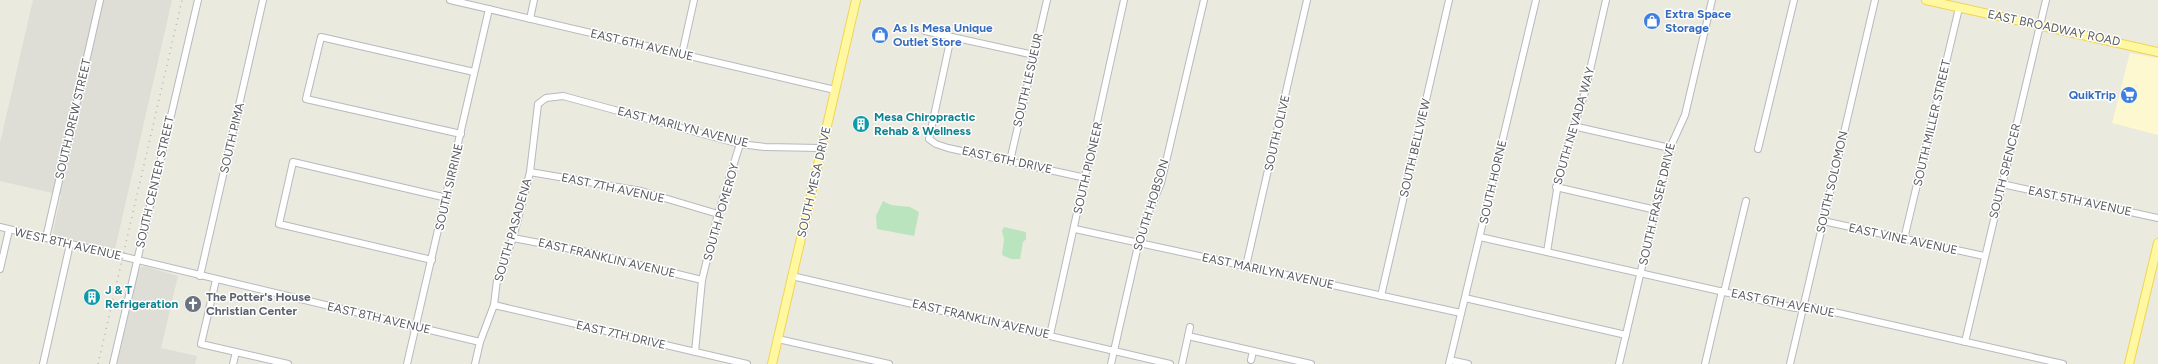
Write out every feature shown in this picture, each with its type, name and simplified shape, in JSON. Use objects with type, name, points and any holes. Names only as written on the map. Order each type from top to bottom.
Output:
[{"type":"main road","name":"SOUTH MESA DRIVE","points":[[772,364],[856,0]]},
{"type":"main road","name":"EAST BROADWAY ROAD","points":[[1926,0],[2158,52]]},
{"type":"main road","points":[[2129,364],[2158,243]]},
{"type":"street","name":"SOUTH DREW STREET","points":[[46,238],[100,0]]},
{"type":"street","name":"SOUTH CENTER STREET","points":[[113,364],[198,0]]},
{"type":"street","name":"SOUTH PIMA","points":[[200,276],[263,0]]},
{"type":"street","name":"EAST 6TH AVENUE","points":[[450,0],[835,90]]},
{"type":"street","points":[[530,19],[534,0]]},
{"type":"street","points":[[682,54],[694,0]]},
{"type":"street","name":"SOUTH LESUEUR","points":[[1010,161],[1047,0]]},
{"type":"street","name":"SOUTH PIONEER","points":[[1050,335],[1075,229],[1124,0]]},
{"type":"street","name":"SOUTH HOBSON","points":[[1111,364],[1145,220],[1161,183],[1204,0]]},
{"type":"street","name":"SOUTH OLIVE","points":[[1246,266],[1307,0]]},
{"type":"street","name":"SOUTH BELLVIEW","points":[[1381,296],[1449,0]]},
{"type":"street","name":"SOUTH HORNE","points":[[1450,362],[1536,0]]},
{"type":"street","name":"SOUTH NEVADA WAY","points":[[1547,252],[1556,187],[1573,126],[1585,92],[1606,0]]},
{"type":"street","name":"SOUTH FRASER DRIVE","points":[[1619,364],[1670,148],[1685,115],[1712,0]]},
{"type":"street","points":[[1758,149],[1794,0]]},
{"type":"street","name":"SOUTH SOLOMON","points":[[1790,364],[1875,0]]},
{"type":"street","name":"SOUTH SPENCER","points":[[1965,342],[1984,256],[2046,0]]},
{"type":"street","name":"SOUTH MILLER STREET","points":[[1904,239],[1959,8]]},
{"type":"street","name":"SOUTH SIRRINE","points":[[407,364],[447,198],[489,9]]},
{"type":"street","points":[[925,31],[1034,55]]},
{"type":"street","points":[[461,134],[306,99],[321,37],[474,72]]},
{"type":"street","name":"EAST 6TH DRIVE","points":[[951,37],[929,139],[936,144],[948,148],[1086,178]]},
{"type":"street","name":"EAST MARILYN AVENUE","points":[[546,98],[563,96],[740,144],[765,147],[821,148]]},
{"type":"street","name":"SOUTH PASADENA","points":[[475,364],[480,342],[494,305],[497,280],[513,238],[530,172],[538,104],[546,98]]},
{"type":"street","points":[[1573,126],[1670,148]]},
{"type":"street","name":"SOUTH POMEROY","points":[[695,352],[702,280],[718,214],[740,144]]},
{"type":"street","points":[[432,260],[279,224],[293,162],[447,198]]},
{"type":"street","name":"EAST 7TH AVENUE","points":[[530,172],[641,191],[718,214]]},
{"type":"street","name":"EAST 5TH AVENUE","points":[[2002,184],[2158,218]]},
{"type":"street","points":[[1556,187],[1656,210]]},
{"type":"street","points":[[1705,364],[1746,201]]},
{"type":"street","name":"EAST VINE AVENUE","points":[[1823,221],[1984,256]]},
{"type":"street","name":"WEST 8TH AVENUE","points":[[0,227],[137,260]]},
{"type":"street","name":"EAST MARILYN AVENUE","points":[[1075,229],[1461,314]]},
{"type":"street","points":[[0,269],[9,230]]},
{"type":"street","name":"EAST 6TH AVENUE","points":[[1480,237],[1795,308],[1812,308],[2063,364]]},
{"type":"street","name":"EAST FRANKLIN AVENUE","points":[[513,238],[587,252],[702,280]]},
{"type":"street","points":[[43,364],[70,244]]},
{"type":"street","name":"EAST 8TH AVENUE","points":[[137,260],[480,342]]},
{"type":"street","name":"EAST FRANKLIN AVENUE","points":[[792,276],[1170,364]]},
{"type":"street","points":[[216,280],[201,344],[288,364]]},
{"type":"street","points":[[1465,298],[1626,335]]},
{"type":"street","name":"EAST 7TH DRIVE","points":[[494,305],[748,364]]},
{"type":"street","points":[[1182,364],[1190,327]]},
{"type":"street","points":[[1188,336],[1311,364]]},
{"type":"street","points":[[778,339],[889,364]]},
{"type":"street","points":[[1251,360],[1253,351]]},
{"type":"street","points":[[233,364],[236,352]]},
{"type":"street","points":[[1450,362],[1468,364]]},
{"type":"shaded area","points":[[33,0],[172,0],[115,249],[54,236],[53,232],[61,195],[0,181],[0,143]]},
{"type":"shaded area","points":[[2130,53],[2158,58],[2158,135],[2112,123]]},
{"type":"shaded area","points":[[144,266],[178,276],[161,348],[197,356],[195,364],[117,364],[138,272],[140,268]]},
{"type":"green space","points":[[883,201],[891,205],[910,207],[919,212],[914,236],[877,229],[876,216]]},
{"type":"green space","points":[[1004,227],[1026,232],[1026,239],[1023,242],[1020,259],[1011,259],[1002,255],[1004,239],[1002,231]]},
{"type":"railway","points":[[98,364],[182,0]]},
{"type":"place","name":"Extra Space Storage","points":[[1652,21]]},
{"type":"place","name":"As Is Mesa Unique Outlet Store","points":[[880,35]]},
{"type":"place","name":"QuikTrip","points":[[2129,95]]},
{"type":"place","name":"Mesa Chiropractic Rehab & Wellness","points":[[861,124]]},
{"type":"place","name":"J & T Refrigeration","points":[[92,297]]},
{"type":"place","name":"The Potter's House Christian Center","points":[[193,304]]}]
